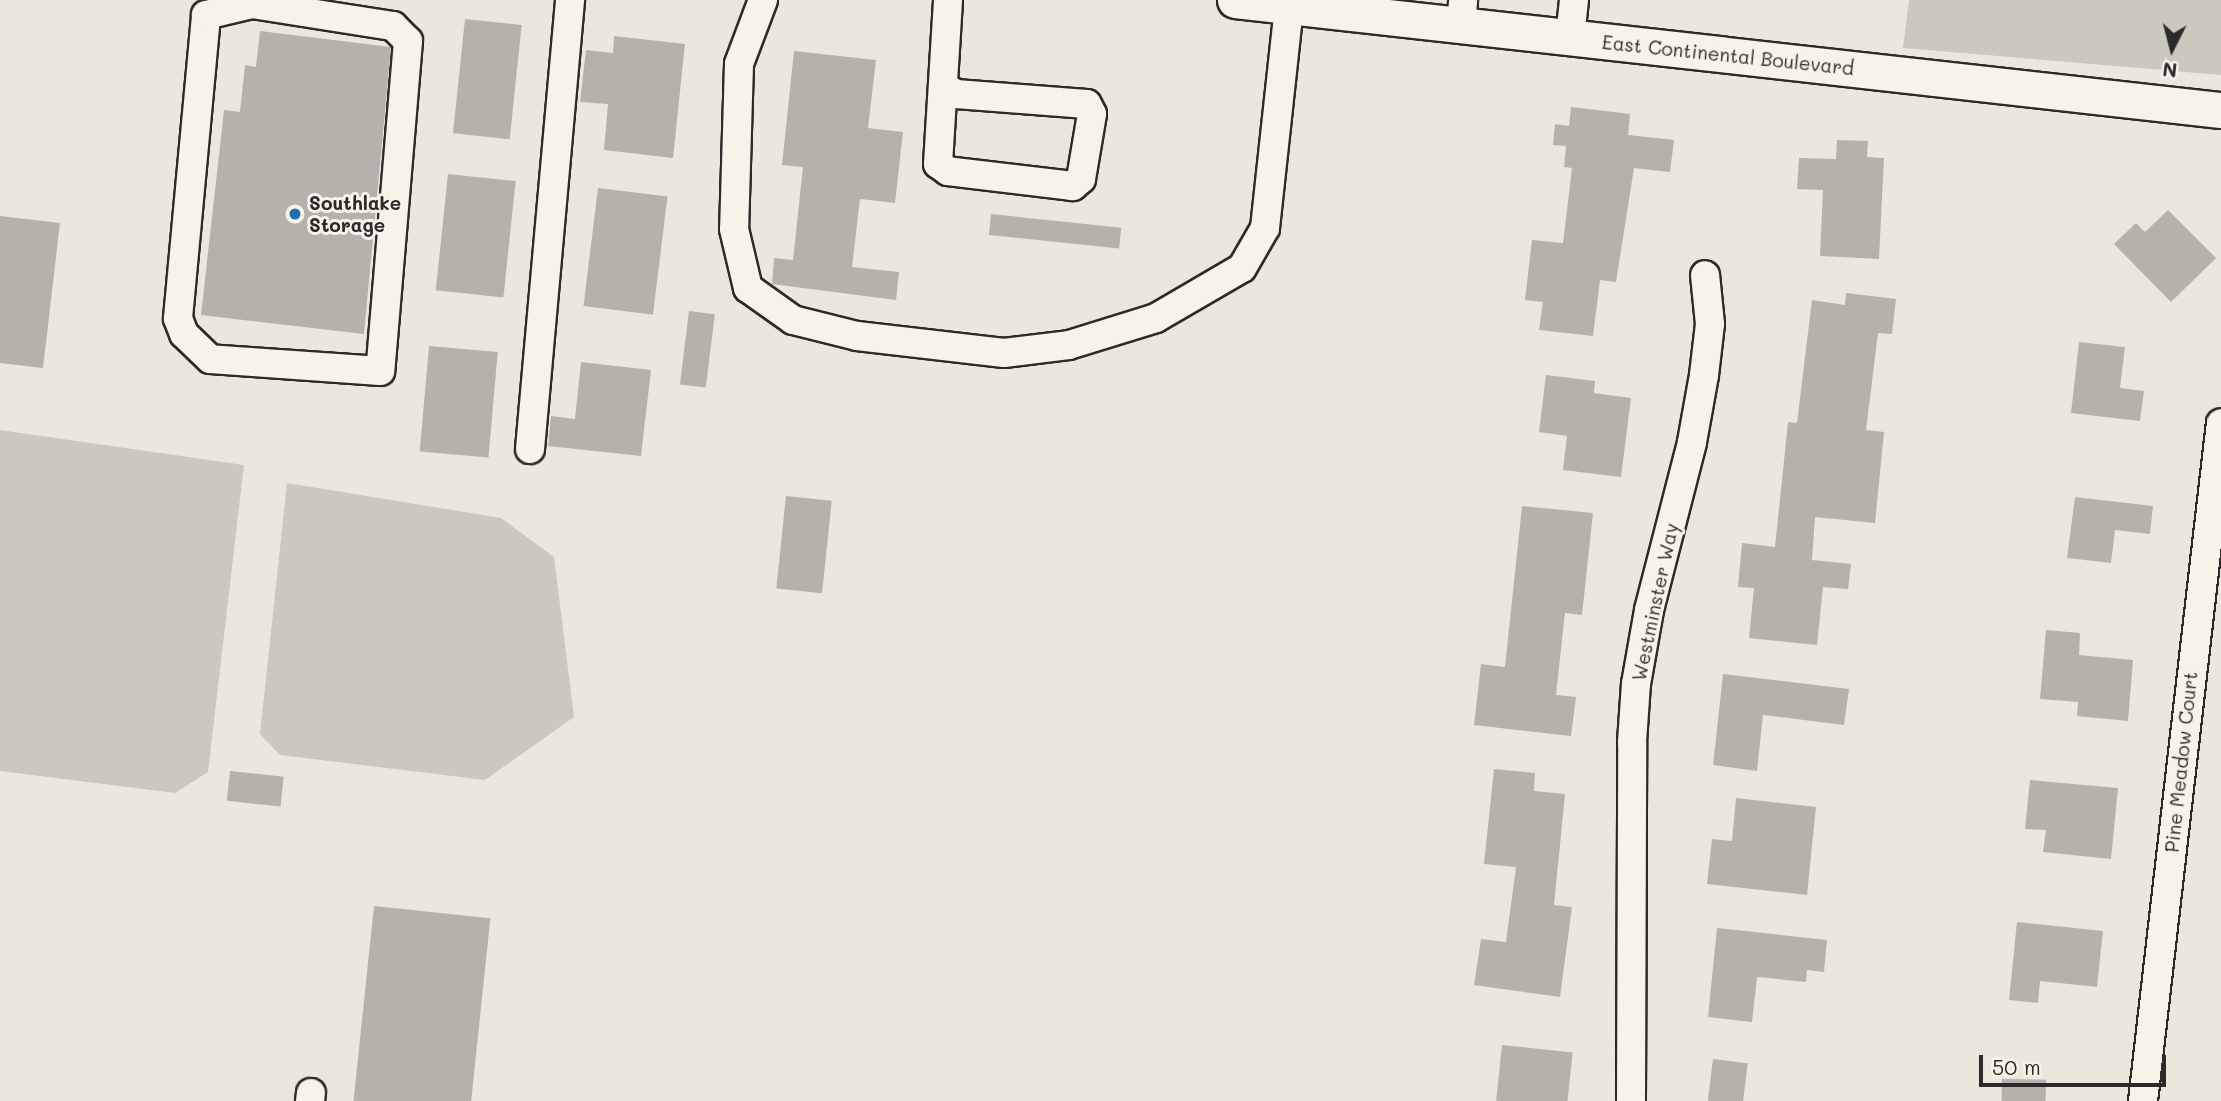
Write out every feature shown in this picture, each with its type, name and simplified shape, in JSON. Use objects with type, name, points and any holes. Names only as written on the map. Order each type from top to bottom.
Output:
[{"type":"main road","name":"East Continental Boulevard","points":[[1236,0],[1289,6],[1462,13],[1570,38],[2221,110]]},
{"type":"street","points":[[530,449],[570,0]]},
{"type":"street","points":[[763,0],[739,64],[734,229],[748,288],[793,320],[857,336],[1004,353],[1069,345],[1156,318],[1242,268],[1265,228],[1289,6]]},
{"type":"street","points":[[943,86],[957,94],[1087,104],[1092,114],[1081,179],[1073,186],[948,171],[937,164],[948,0]]},
{"type":"street","points":[[1570,38],[1574,0]]},
{"type":"street","points":[[252,2],[393,26],[408,41],[380,371],[210,359],[184,334],[178,318],[199,8],[252,2]]},
{"type":"street","name":"Westminster Way","points":[[1631,1101],[1632,742],[1636,684],[1704,374],[1710,324],[1705,275]]},
{"type":"street","name":"Pine Meadow Court","points":[[2143,1101],[2221,423]]},
{"type":"shaded area","points":[[1909,0],[2221,0],[2221,75],[1903,48]]},
{"type":"shaded area","points":[[0,430],[244,465],[208,772],[175,793],[0,771]]},
{"type":"shaded area","points":[[287,483],[501,518],[554,557],[574,717],[485,780],[280,755],[260,734]]},
{"type":"building","points":[[465,19],[522,25],[510,139],[453,133]]},
{"type":"building","name":"Southlake Storage","points":[[260,31],[391,47],[364,334],[201,315],[224,110],[240,112],[245,65],[256,67]]},
{"type":"building","points":[[614,36],[685,44],[673,158],[604,150],[608,104],[580,102],[586,50],[613,53]]},
{"type":"building","points":[[794,51],[876,60],[868,128],[903,132],[895,203],[860,199],[852,267],[899,272],[896,300],[772,284],[774,258],[793,260],[803,167],[782,165]]},
{"type":"building","points":[[1571,107],[1630,114],[1628,135],[1674,140],[1670,172],[1634,168],[1616,282],[1600,280],[1593,336],[1539,330],[1543,302],[1525,300],[1532,240],[1563,243],[1572,168],[1564,167],[1566,146],[1553,145],[1555,124],[1569,126]]},
{"type":"building","points":[[1837,140],[1868,141],[1867,157],[1884,158],[1879,259],[1820,256],[1823,190],[1797,189],[1799,158],[1836,159]]},
{"type":"building","points":[[448,174],[516,181],[503,297],[436,290]]},
{"type":"building","points":[[598,188],[667,197],[653,315],[583,306]]},
{"type":"building","points":[[2168,210],[2216,258],[2171,302],[2114,244],[2136,223],[2145,232]]},
{"type":"building","points":[[991,214],[1121,228],[1119,249],[989,235]]},
{"type":"building","points":[[0,216],[60,223],[43,368],[0,363]]},
{"type":"building","points":[[1846,293],[1896,299],[1892,334],[1878,333],[1866,430],[1884,432],[1875,523],[1815,517],[1812,560],[1851,564],[1848,589],[1823,587],[1817,645],[1749,638],[1754,588],[1738,587],[1742,543],[1775,547],[1788,422],[1797,423],[1812,300],[1845,305]]},
{"type":"building","points":[[689,311],[715,314],[706,388],[680,384]]},
{"type":"building","points":[[2079,342],[2125,347],[2120,388],[2144,391],[2140,421],[2071,413]]},
{"type":"building","points":[[429,346],[498,352],[488,458],[420,452]]},
{"type":"building","points":[[581,362],[651,370],[641,456],[548,446],[551,416],[575,419]]},
{"type":"building","points":[[1546,375],[1595,381],[1594,393],[1631,398],[1621,477],[1563,470],[1567,436],[1539,432]]},
{"type":"building","points":[[786,496],[832,501],[822,593],[776,588]]},
{"type":"building","points":[[2075,497],[2153,506],[2150,534],[2115,530],[2111,563],[2067,558]]},
{"type":"building","points":[[1522,506],[1593,513],[1582,615],[1565,613],[1556,695],[1576,697],[1571,736],[1474,725],[1481,664],[1505,667]]},
{"type":"building","points":[[2046,630],[2080,633],[2079,655],[2133,660],[2128,721],[2077,716],[2078,702],[2040,699]]},
{"type":"building","points":[[1723,674],[1849,689],[1844,725],[1763,715],[1757,771],[1713,765]]},
{"type":"building","points":[[1494,769],[1535,773],[1534,791],[1565,794],[1554,905],[1572,907],[1560,997],[1474,985],[1481,939],[1506,942],[1516,867],[1484,864]]},
{"type":"building","points":[[230,771],[284,777],[281,806],[227,801]]},
{"type":"building","points":[[2030,780],[2118,788],[2111,859],[2043,852],[2046,830],[2025,829]]},
{"type":"building","points":[[1736,798],[1816,807],[1807,895],[1707,884],[1712,839],[1732,841]]},
{"type":"building","points":[[374,906],[490,918],[471,1101],[354,1101]]},
{"type":"building","points":[[2017,922],[2103,931],[2097,987],[2040,981],[2038,1003],[2009,1000]]},
{"type":"building","points":[[1717,928],[1827,940],[1824,972],[1807,970],[1806,982],[1757,977],[1752,1022],[1708,1017]]},
{"type":"building","points":[[1502,1045],[1573,1052],[1568,1101],[1496,1101]]},
{"type":"building","points":[[1713,1059],[1748,1063],[1743,1101],[1708,1101]]},
{"type":"building","points":[[2002,1079],[2046,1080],[2046,1101],[2002,1101]]},
{"type":"place","name":"Southlake Storage","points":[[295,214]]}]
